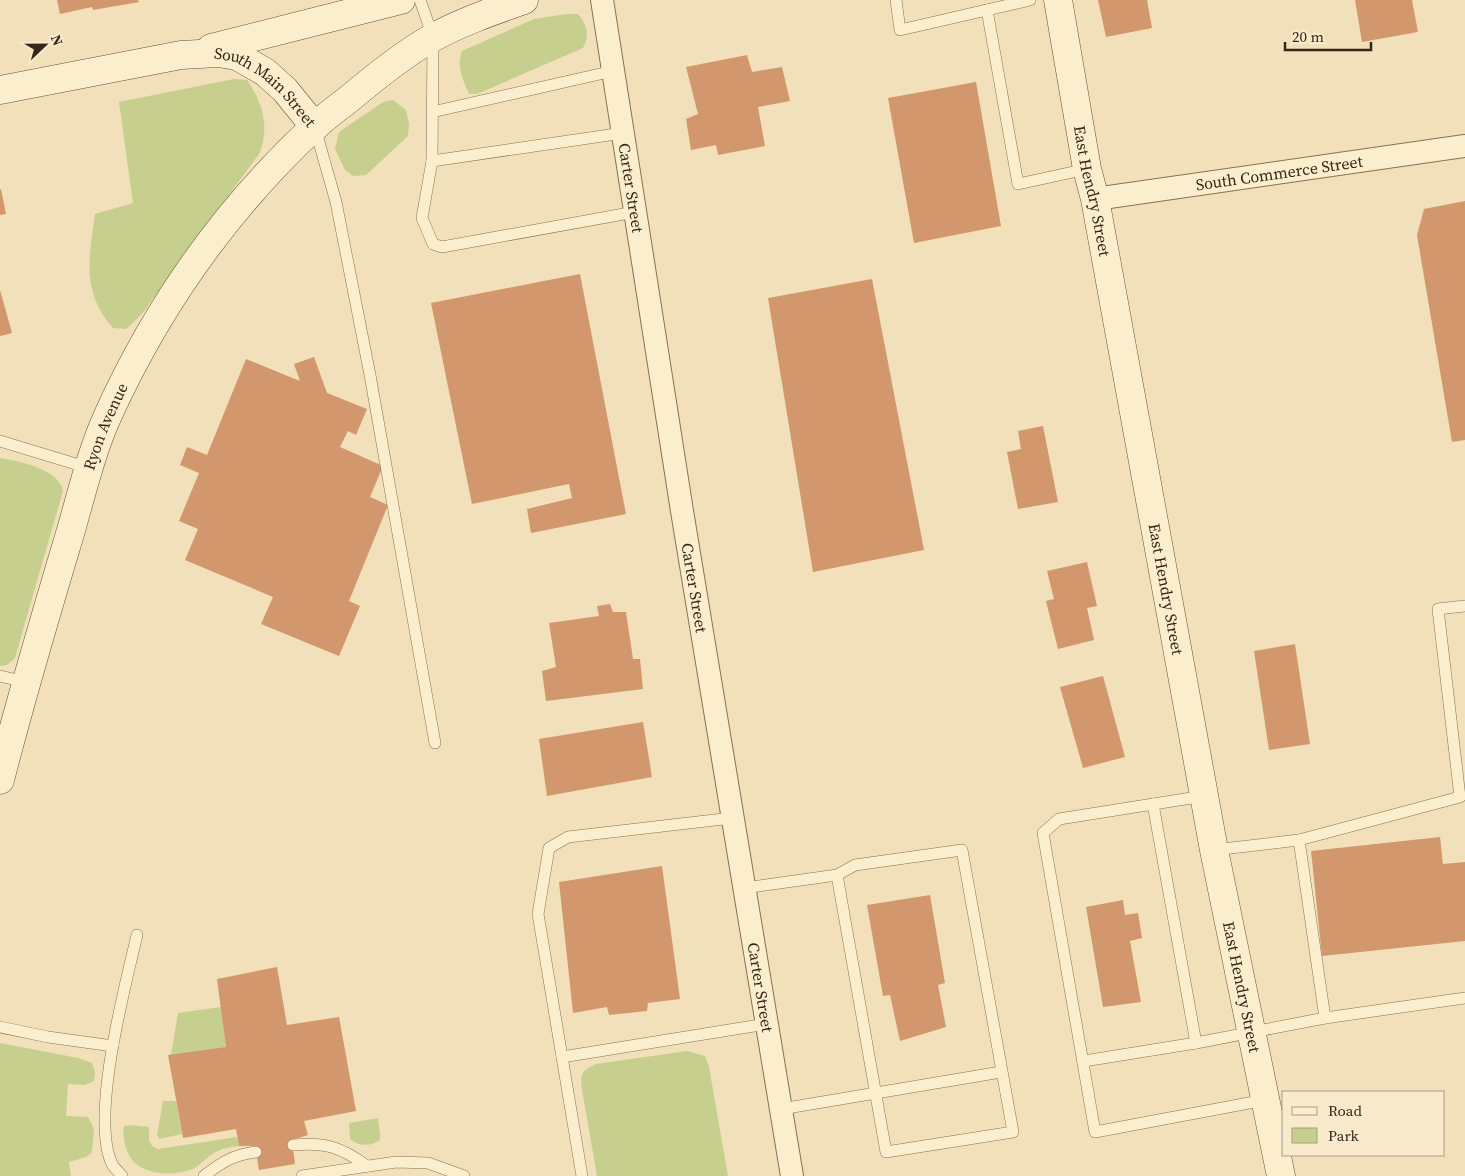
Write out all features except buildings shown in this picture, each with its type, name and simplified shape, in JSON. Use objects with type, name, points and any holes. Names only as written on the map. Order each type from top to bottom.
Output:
[{"type":"street","points":[[181,56],[401,0]]},
{"type":"street","name":"South Main Street","points":[[0,90],[181,56],[218,53],[238,56],[265,72],[285,90],[315,127],[378,74],[433,37],[487,13],[524,0]]},
{"type":"street","name":"Carter Street","points":[[602,0],[682,511],[792,1176]]},
{"type":"street","name":"East Hendry Street","points":[[1058,0],[1087,169],[1095,199],[1214,850],[1281,1176]]},
{"type":"street","name":"Ryon Avenue","points":[[0,780],[13,679],[107,417],[141,349],[204,249],[260,182],[315,127]]},
{"type":"street","name":"South Commerce Street","points":[[1095,199],[1465,146]]},
{"type":"lane","points":[[420,0],[433,37],[432,161],[422,218],[433,244],[442,247],[635,212]]},
{"type":"lane","points":[[896,0],[900,30],[1030,0]]},
{"type":"lane","points":[[987,10],[1018,184],[1087,169]]},
{"type":"lane","points":[[432,112],[613,71]]},
{"type":"lane","points":[[315,127],[336,202],[368,365],[435,743]]},
{"type":"lane","points":[[432,161],[623,133]]},
{"type":"lane","points":[[0,441],[90,468]]},
{"type":"lane","points":[[1214,850],[1299,840],[1460,797],[1438,609],[1465,606]]},
{"type":"lane","points":[[1204,796],[1059,819],[1043,833],[1095,1132],[1265,1100]]},
{"type":"lane","points":[[1153,804],[1196,1043]]},
{"type":"lane","points":[[582,1176],[538,914],[549,848],[568,837],[732,818]]},
{"type":"lane","points":[[1299,840],[1325,1018]]},
{"type":"lane","points":[[744,888],[837,875],[854,866],[962,850],[1013,1132],[886,1152],[837,875]]},
{"type":"lane","points":[[122,1176],[112,1164],[107,1141],[105,1112],[113,1046],[137,935]]},
{"type":"lane","points":[[1084,1061],[1196,1043],[1325,1018],[1465,998]]},
{"type":"lane","points":[[562,1057],[766,1024]]},
{"type":"lane","points":[[0,1027],[48,1037],[113,1046]]},
{"type":"lane","points":[[781,1109],[1001,1072]]},
{"type":"lane","points":[[293,1145],[321,1144],[334,1147],[348,1153],[367,1166]]},
{"type":"lane","points":[[204,1176],[220,1163],[232,1157],[256,1152]]},
{"type":"lane","points":[[302,1176],[396,1162],[428,1163],[464,1176]]},
{"type":"green space","points":[[578,14],[584,22],[587,34],[583,48],[477,94],[469,94],[460,68],[462,51],[534,19]]},
{"type":"green space","points":[[234,79],[247,80],[261,107],[264,135],[259,154],[142,314],[126,329],[113,328],[96,301],[90,274],[90,260],[95,214],[133,203],[119,102]]},
{"type":"green space","points":[[393,100],[406,110],[409,124],[408,136],[366,175],[353,176],[345,170],[335,149],[339,132],[383,102]]},
{"type":"green space","points":[[0,458],[37,467],[54,477],[60,483],[63,491],[15,658],[7,665],[0,666]]},
{"type":"green space","points":[[221,1007],[226,1047],[171,1055],[178,1013]]},
{"type":"green space","points":[[0,1043],[78,1058],[92,1063],[95,1072],[94,1081],[85,1085],[68,1084],[66,1116],[88,1117],[94,1129],[92,1152],[86,1157],[69,1162],[71,1176],[0,1176]]},
{"type":"green space","points":[[687,1051],[705,1056],[709,1067],[728,1176],[597,1176],[582,1090],[581,1080],[584,1071],[596,1064]]},
{"type":"green space","points":[[163,1101],[176,1101],[182,1134],[159,1139],[157,1135]]},
{"type":"green space","points":[[378,1118],[380,1140],[373,1144],[365,1145],[350,1139],[349,1123]]},
{"type":"green space","points":[[124,1126],[149,1127],[149,1140],[152,1146],[158,1149],[237,1137],[239,1146],[227,1148],[210,1155],[195,1168],[188,1171],[155,1172],[140,1167],[129,1154],[124,1141]]}]
